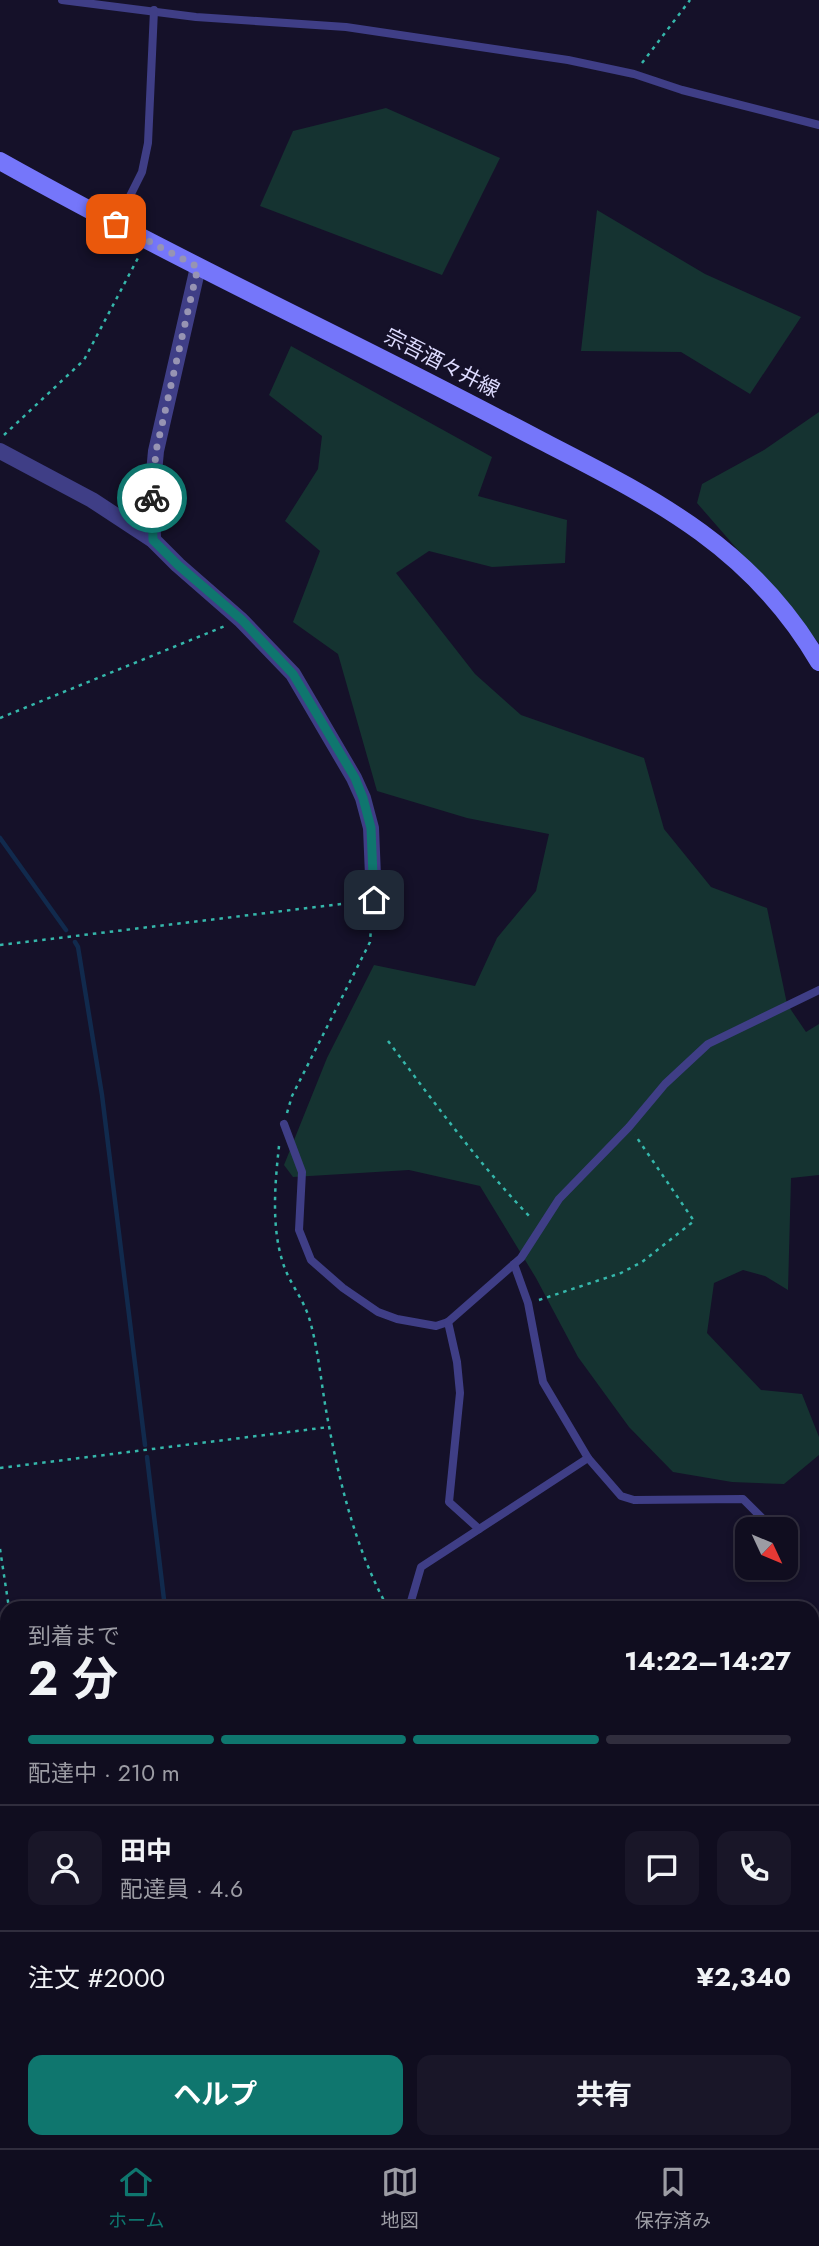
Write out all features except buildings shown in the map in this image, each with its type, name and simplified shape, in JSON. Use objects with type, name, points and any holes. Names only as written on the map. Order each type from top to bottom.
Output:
[{"type":"main road","name":"宗吾酒々井線","points":[[0,161],[198,267],[628,484],[670,509],[752,575],[786,613],[819,662]]},
{"type":"street","points":[[153,540],[152,494],[156,451],[198,267]]},
{"type":"street","points":[[0,451],[92,500],[153,540],[242,620],[293,674],[355,778],[363,798],[371,828],[374,900]]},
{"type":"lane","points":[[62,0],[196,17],[346,27],[568,60],[634,74],[682,90],[819,125]]},
{"type":"lane","points":[[116,224],[142,172],[148,143],[154,10]]},
{"type":"lane","points":[[284,1124],[302,1172],[299,1230],[311,1261],[343,1288],[378,1312],[397,1319],[436,1325],[447,1322],[521,1258],[559,1199],[629,1127],[665,1084],[708,1044],[819,990]]},
{"type":"lane","points":[[514,1264],[528,1303],[543,1382],[588,1458],[621,1496],[634,1500],[743,1499],[761,1517]]},
{"type":"lane","points":[[447,1322],[457,1362],[460,1393],[449,1502],[478,1529]]},
{"type":"lane","points":[[411,1601],[421,1567],[588,1458]]},
{"type":"path","points":[[634,74],[690,0]]},
{"type":"path","points":[[0,439],[84,360],[147,240]]},
{"type":"path","points":[[0,718],[242,620]]},
{"type":"path","points":[[0,945],[374,900],[370,942],[292,1096],[280,1135],[276,1172],[277,1242],[283,1266],[302,1297],[311,1321],[335,1459],[374,1584],[384,1601]]},
{"type":"path","points":[[388,1041],[504,1190],[541,1228]]},
{"type":"path","points":[[528,1303],[621,1273],[642,1262],[694,1221],[629,1127]]},
{"type":"path","points":[[0,1468],[329,1427]]},
{"type":"path","points":[[0,1549],[8,1601]]},
{"type":"green space","points":[[386,108],[500,158],[442,275],[260,206],[293,131]]},
{"type":"green space","points":[[597,210],[705,274],[801,317],[750,394],[681,352],[581,351]]},
{"type":"green space","points":[[291,346],[492,457],[478,496],[567,520],[565,563],[492,567],[429,551],[396,573],[475,674],[521,715],[644,758],[664,829],[711,887],[767,908],[787,1004],[806,1032],[819,1024],[819,1175],[791,1178],[788,1290],[765,1276],[743,1270],[714,1283],[707,1333],[761,1390],[802,1394],[819,1437],[819,1455],[784,1484],[732,1482],[673,1472],[629,1427],[578,1357],[536,1278],[480,1186],[409,1170],[293,1177],[284,1165],[327,1058],[374,965],[475,986],[497,938],[536,891],[549,834],[467,818],[377,791],[338,654],[293,622],[320,551],[285,521],[318,469],[322,436],[269,395]]},
{"type":"green space","points":[[819,412],[819,643],[697,503],[702,484],[764,450]]},
{"type":"waterway","points":[[0,838],[66,930]]},
{"type":"waterway","points":[[75,942],[102,1095],[145,1445]]},
{"type":"waterway","points":[[147,1457],[164,1601]]},
{"type":"way so far","points":[[116,224],[198,267],[156,451],[152,498]]},
{"type":"route","points":[[152,498],[153,540],[242,620],[293,674],[355,778],[371,828],[374,900]]}]
